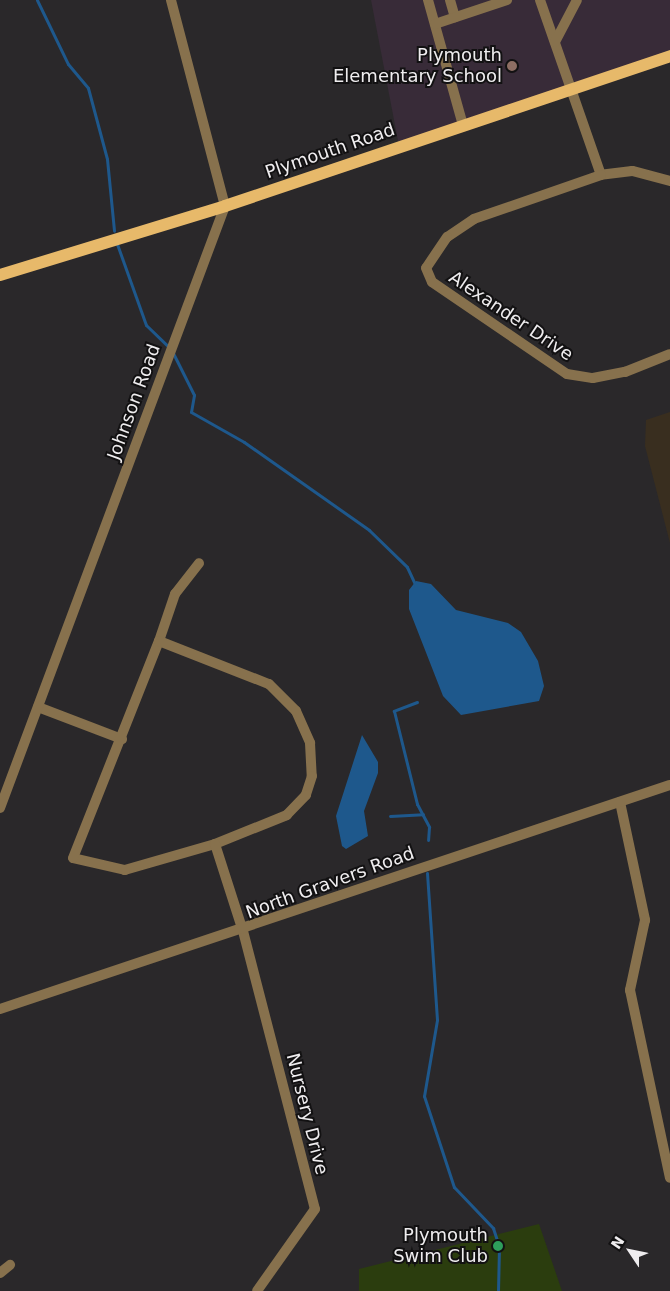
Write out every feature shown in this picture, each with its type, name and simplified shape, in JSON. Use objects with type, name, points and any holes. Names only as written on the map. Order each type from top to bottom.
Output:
[{"type":"main road","name":"Plymouth Road","points":[[0,275],[225,206],[670,56]]},
{"type":"street","points":[[171,0],[225,206]]},
{"type":"street","points":[[428,0],[463,125]]},
{"type":"street","points":[[450,0],[455,17]]},
{"type":"street","points":[[435,24],[455,17],[481,4],[507,0]]},
{"type":"street","points":[[540,0],[602,175]]},
{"type":"street","points":[[555,42],[578,0]]},
{"type":"street","name":"Alexander Drive","points":[[670,181],[632,171],[602,175],[474,219],[447,237],[426,268],[432,282],[567,374],[609,375],[670,354]]},
{"type":"street","name":"Johnson Road","points":[[0,808],[225,206]]},
{"type":"street","points":[[159,640],[268,684],[296,711],[310,742],[312,776],[306,795],[287,815],[215,844],[126,870],[73,858],[122,739],[175,594],[199,563]]},
{"type":"street","points":[[38,708],[122,739]]},
{"type":"street","name":"North Gravers Road","points":[[0,1010],[243,931],[309,908],[315,901],[670,785]]},
{"type":"street","points":[[620,802],[645,920],[630,990],[670,1178]]},
{"type":"street","name":"Nursery Drive","points":[[215,844],[243,931],[315,1209],[257,1291]]},
{"type":"street","points":[[0,1273],[10,1265]]},
{"type":"shaded area","name":"Plymouth Elementary School","points":[[371,0],[670,0],[670,56],[399,146]]},
{"type":"shaded area","points":[[670,412],[670,543],[645,446],[646,420]]},
{"type":"green space","name":"Plymouth Swim Club","points":[[539,1224],[562,1291],[359,1291],[359,1269]]},
{"type":"water","points":[[416,581],[431,584],[456,610],[508,623],[521,632],[538,661],[544,686],[539,701],[461,715],[443,696],[409,609],[409,590]]},
{"type":"water","points":[[362,735],[378,762],[378,773],[364,811],[368,836],[346,849],[342,846],[336,816]]},
{"type":"waterway","points":[[37,0],[68,64],[88,88],[107,159],[114,231]]},
{"type":"waterway","points":[[117,244],[146,325],[168,346]]},
{"type":"waterway","points":[[173,353],[194,395],[191,412],[244,442],[369,530],[407,567],[416,586]]},
{"type":"waterway","points":[[417,702],[394,711],[417,804],[429,827],[428,840]]},
{"type":"waterway","points":[[390,816],[423,814]]},
{"type":"waterway","points":[[427,873],[437,1020],[424,1096],[454,1187],[493,1228],[499,1247],[498,1291]]},
{"type":"place","name":"Plymouth Elementary School","points":[[512,66]]},
{"type":"place","name":"Plymouth Swim Club","points":[[498,1246]]}]
